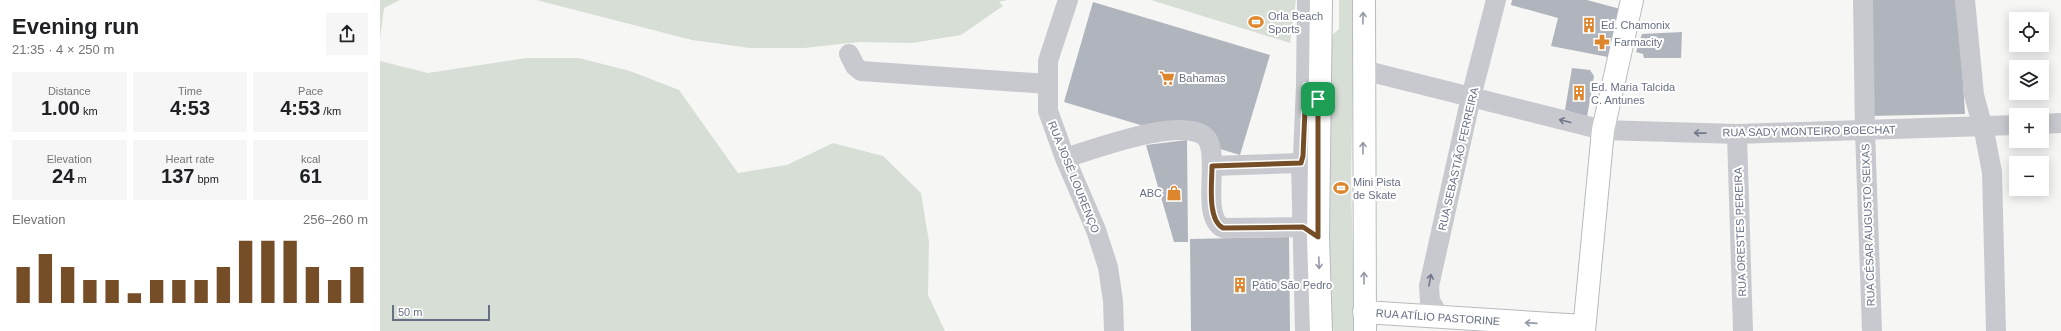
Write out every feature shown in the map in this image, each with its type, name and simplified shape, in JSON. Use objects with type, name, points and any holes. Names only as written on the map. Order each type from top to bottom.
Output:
[{"type":"main road","points":[[1321,0],[1312,92],[1311,232],[1321,331]]},
{"type":"main road","points":[[1364,0],[1364,322]]},
{"type":"main road","points":[[1584,329],[1603,130],[1632,0]]},
{"type":"main road","name":"RUA ATÍLIO PASTORINE","points":[[1364,322],[1439,316],[1584,329]]},
{"type":"street","name":"RUA JOSÉ LOURENÇO","points":[[1068,0],[1048,61],[1048,111],[1065,158],[1096,230],[1108,267],[1113,301],[1114,331]]},
{"type":"street","points":[[1305,331],[1311,232],[1301,163],[1312,92],[1307,0]]},
{"type":"street","name":"RUA SEBASTIÃO FERREIRA","points":[[1439,316],[1430,301],[1429,286],[1471,97],[1496,0]]},
{"type":"street","name":"RUA CÉSAR AUGUSTO SEIXAS","points":[[1863,0],[1865,131],[1872,331]]},
{"type":"street","points":[[1965,0],[1974,95],[1983,127],[1992,172],[1996,331]]},
{"type":"street","points":[[849,54],[855,66],[861,71],[1048,84]]},
{"type":"street","name":"RUA SADY MONTEIRO BOECHAT","points":[[1363,70],[1603,130],[1737,134],[2009,125]]},
{"type":"street","points":[[2049,124],[2061,123]]},
{"type":"street","points":[[1065,158],[1140,136],[1185,129],[1198,132],[1206,137],[1211,150],[1212,199],[1214,219],[1217,225],[1223,228],[1311,232]]},
{"type":"street","name":"RUA ORESTES PEREIRA","points":[[1737,134],[1743,331]]},
{"type":"street","points":[[1212,166],[1301,163]]},
{"type":"shaded area","points":[[380,0],[400,0],[384,8],[380,39]]},
{"type":"shaded area","points":[[536,0],[1007,0],[999,2],[1003,6],[961,35],[912,43],[859,42],[804,48],[750,48],[692,40]]},
{"type":"shaded area","name":"Orla Beach Sports","points":[[1151,0],[1296,0],[1290,43]]},
{"type":"shaded area","points":[[1339,0],[1354,0],[1351,184],[1355,331],[1334,331],[1330,327],[1328,188],[1330,37],[1339,29]]},
{"type":"shaded area","points":[[526,58],[579,58],[630,71],[679,90],[738,173],[787,165],[833,143],[883,156],[921,193],[929,242],[928,295],[945,331],[380,331],[380,61],[428,73]]},
{"type":"building","name":"Ed. Chamonix","points":[[1512,0],[1587,0],[1624,10],[1613,58],[1551,46],[1558,18],[1511,5]]},
{"type":"building","points":[[1868,0],[1958,0],[1965,114],[1869,116]]},
{"type":"building","name":"Bahamas","points":[[1093,2],[1270,55],[1240,155],[1064,102]]},
{"type":"building","points":[[1682,32],[1681,58],[1644,58],[1643,54],[1636,52],[1642,34]]},
{"type":"building","name":"Ed. Maria Talcida C. Antunes","points":[[1572,68],[1590,70],[1594,76],[1587,117],[1565,110]]},
{"type":"building","name":"ABC","points":[[1187,140],[1188,242],[1174,242],[1146,145]]},
{"type":"building","name":"Pátio São Pedro","points":[[1289,237],[1290,331],[1191,331],[1190,239]]},
{"type":"place","name":"Orla Beach Sports","points":[[1256,22]]},
{"type":"place","name":"Ed. Chamonix","points":[[1589,25]]},
{"type":"place","name":"Farmacity","points":[[1602,42]]},
{"type":"place","name":"Bahamas","points":[[1167,78]]},
{"type":"place","name":"Ed. Maria Talcida C. Antunes","points":[[1579,93]]},
{"type":"place","name":"Mini Pista de Skate","points":[[1341,188]]},
{"type":"place","name":"ABC","points":[[1174,193]]},
{"type":"place","name":"Pátio São Pedro","points":[[1240,285]]},
{"type":"route","points":[[1306,86],[1318,99],[1318,237],[1303,227],[1223,228],[1217,225],[1214,219],[1212,199],[1212,166],[1301,163],[1303,156],[1306,86]]}]
